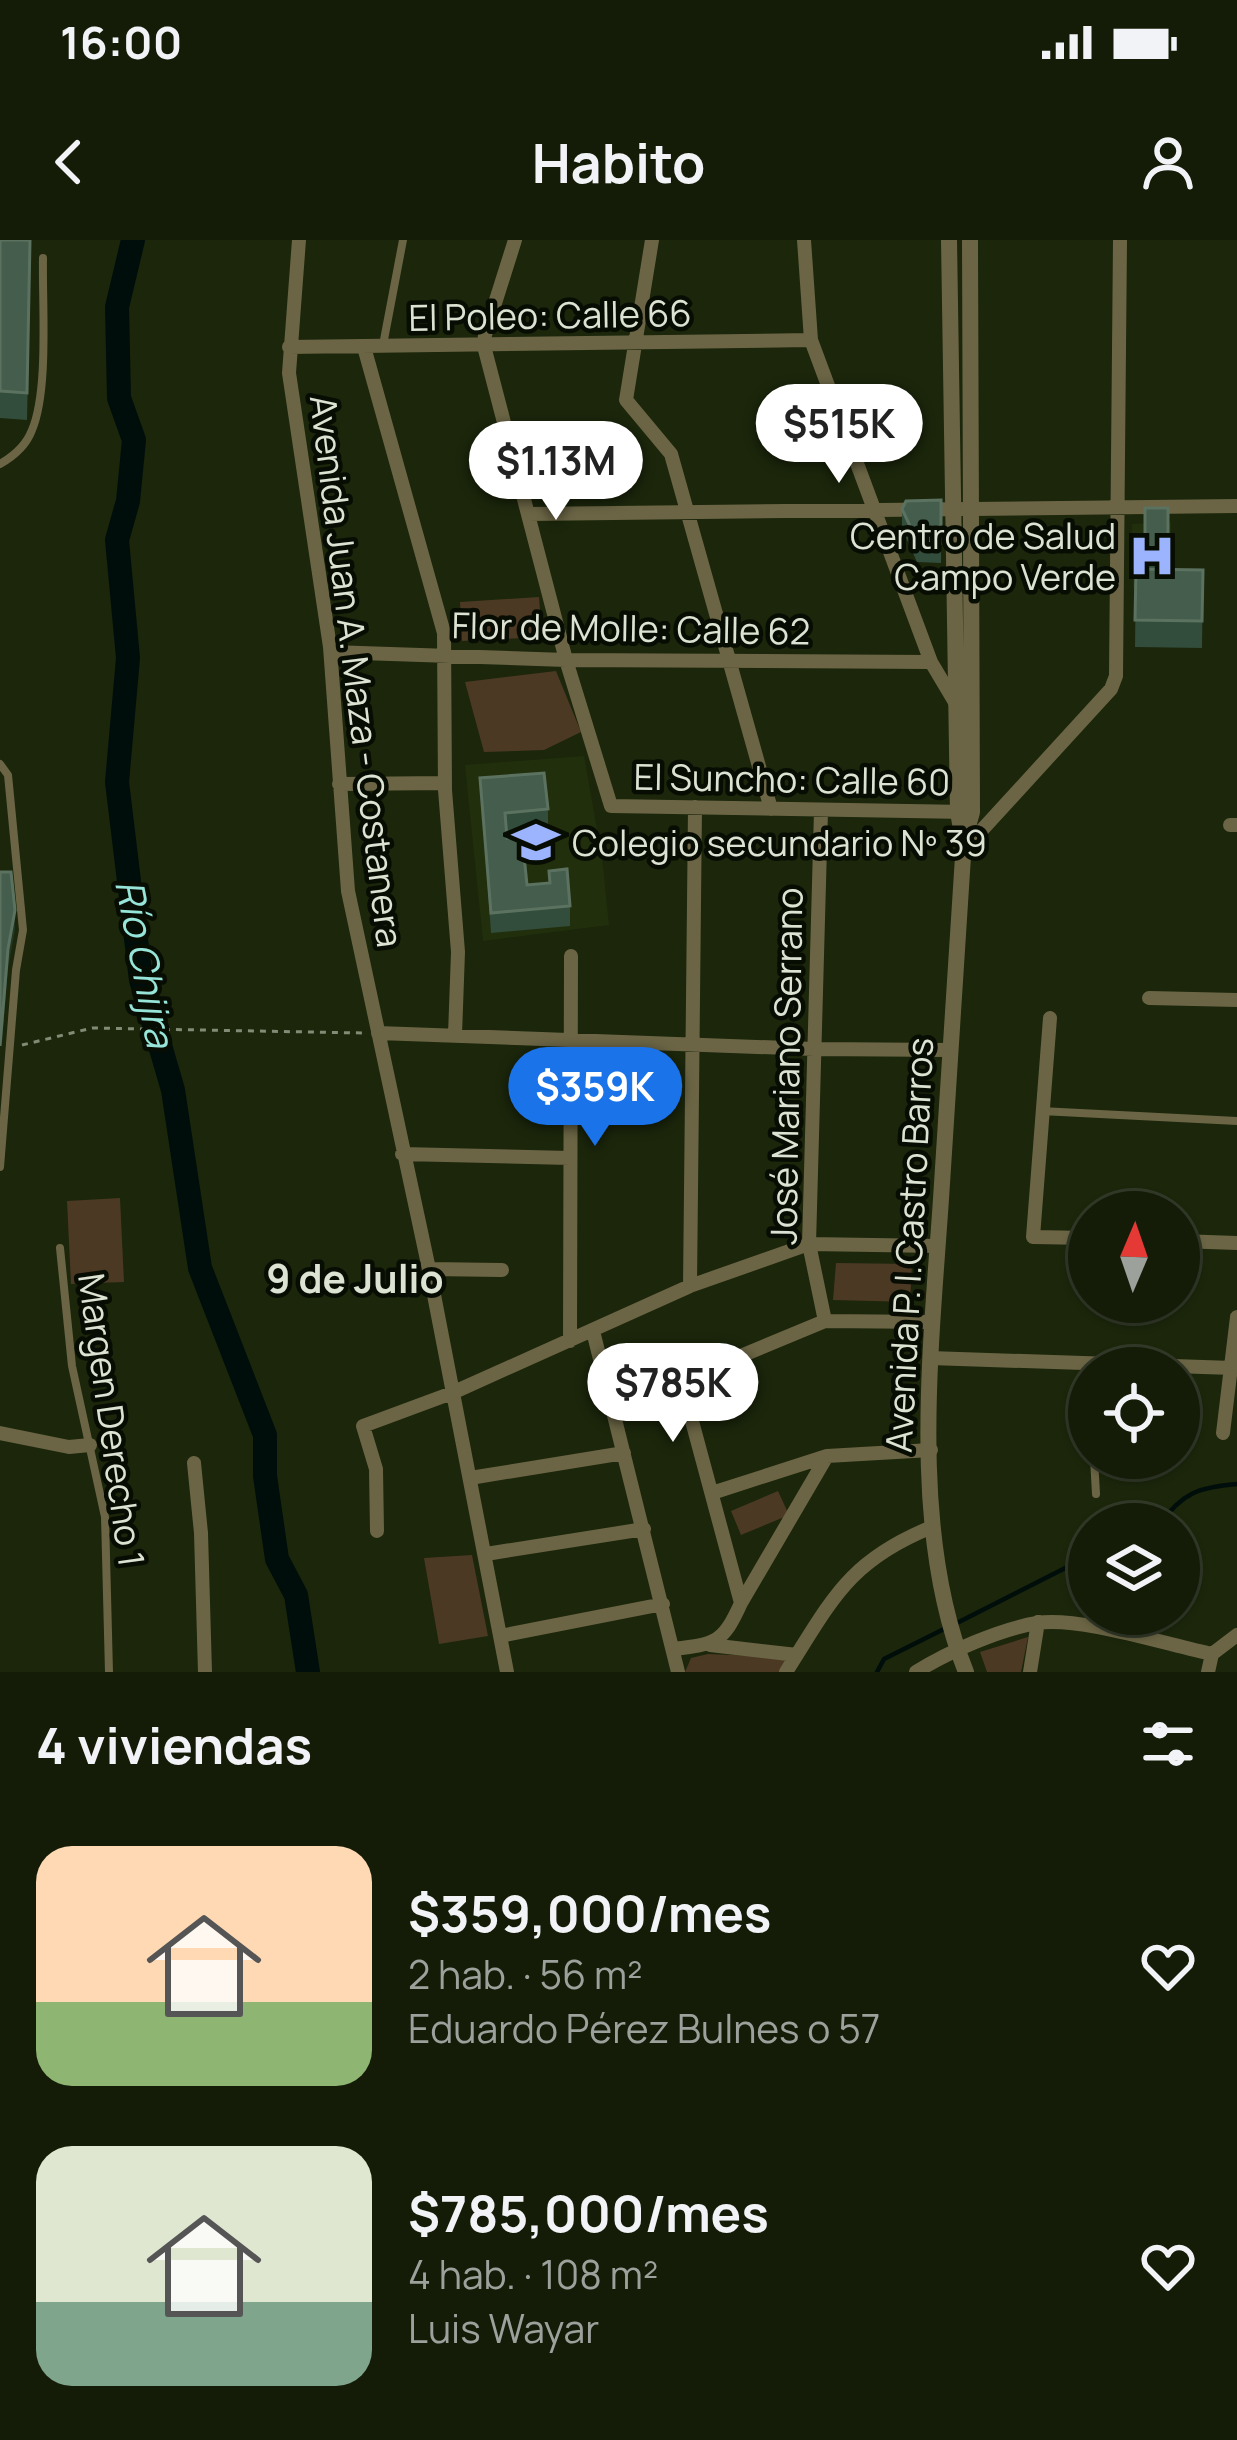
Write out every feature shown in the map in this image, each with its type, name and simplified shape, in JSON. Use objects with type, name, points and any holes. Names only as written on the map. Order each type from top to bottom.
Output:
[{"type":"street","name":"Avenida Juan A. Maza - Costanera","points":[[298,240],[289,373],[331,652],[348,891],[429,1269],[507,1672]]},
{"type":"street","points":[[515,240],[484,346],[566,660]]},
{"type":"street","points":[[652,240],[626,400],[671,454],[771,809]]},
{"type":"street","points":[[804,240],[811,340],[931,662],[957,706]]},
{"type":"street","points":[[949,240],[951,509],[965,812]]},
{"type":"street","points":[[965,812],[973,509],[970,240]]},
{"type":"street","points":[[964,842],[981,831],[1111,689],[1116,676],[1120,240]]},
{"type":"street","name":"El Poleo: Calle 66","points":[[289,347],[811,340]]},
{"type":"street","points":[[364,347],[444,633],[445,783],[458,952],[455,1035]]},
{"type":"street","points":[[528,514],[1237,506]]},
{"type":"street","name":"Flor de Molle: Calle 62","points":[[331,652],[566,660],[931,662]]},
{"type":"street","name":"El Suncho: Calle 60","points":[[566,660],[611,806],[965,812]]},
{"type":"street","points":[[339,784],[445,783]]},
{"type":"street","points":[[690,1286],[695,807]]},
{"type":"street","name":"José Mariano Serrano","points":[[821,811],[809,1244],[825,1321]]},
{"type":"street","name":"Avenida P. I.Castro Barros","points":[[965,812],[932,1322],[931,1450],[932,1528],[945,1610],[966,1672]]},
{"type":"street","points":[[570,1341],[572,956]]},
{"type":"street","points":[[1149,998],[1237,1000]]},
{"type":"street","points":[[1050,1018],[1033,1237],[1068,1238]]},
{"type":"street","points":[[378,1033],[951,1050]]},
{"type":"street","points":[[402,1154],[570,1158]]},
{"type":"street","points":[[1200,1242],[1237,1243]]},
{"type":"street","points":[[377,1531],[376,1469],[363,1426],[452,1393],[690,1286],[809,1244],[938,1246]]},
{"type":"street","points":[[429,1269],[502,1270]]},
{"type":"street","points":[[1223,1433],[1237,1317]]},
{"type":"street","points":[[741,1603],[682,1384],[825,1321],[932,1322]]},
{"type":"street","points":[[593,1331],[678,1672]]},
{"type":"street","points":[[931,1358],[1068,1365]]},
{"type":"street","points":[[1200,1368],[1233,1368]]},
{"type":"street","points":[[0,1433],[69,1447],[90,1445]]},
{"type":"street","points":[[712,1493],[827,1456],[931,1450]]},
{"type":"street","points":[[470,1478],[624,1453]]},
{"type":"street","points":[[710,1645],[724,1636],[827,1456]]},
{"type":"street","points":[[194,1462],[205,1672]]},
{"type":"street","points":[[786,1672],[850,1575],[879,1553],[932,1528]]},
{"type":"street","points":[[486,1554],[644,1529]]},
{"type":"street","points":[[500,1636],[663,1604]]},
{"type":"street","points":[[1030,1672],[1038,1622]]},
{"type":"street","points":[[916,1672],[957,1650],[1038,1622],[1070,1624],[1212,1654]]},
{"type":"street","points":[[1208,1672],[1212,1654],[1237,1636]]},
{"type":"street","points":[[674,1649],[710,1645],[797,1655]]},
{"type":"lane","points":[[382,348],[403,240]]},
{"type":"lane","points":[[0,464],[16,455],[32,432],[40,399],[43,258]]},
{"type":"lane","points":[[0,764],[8,775],[23,929],[0,1167]]},
{"type":"lane","points":[[0,884],[21,884]]},
{"type":"lane","points":[[1041,1111],[1237,1121]]},
{"type":"lane","name":"Margen Derecho 1","points":[[60,1248],[72,1366],[109,1552],[109,1672]]},
{"type":"lane","points":[[1095,1479],[1096,1494]]},
{"type":"path","points":[[11,1048],[92,1028],[378,1033]]},
{"type":"shaded area","name":"Centro de Salud Campo Verde","points":[[1171,522],[1171,588],[1133,588],[1132,524]]},
{"type":"shaded area","points":[[539,597],[542,637],[462,641],[460,602]]},
{"type":"shaded area","points":[[556,671],[581,732],[544,750],[484,752],[465,682]]},
{"type":"shaded area","name":"Colegio secundario Nº 39","points":[[584,756],[609,925],[483,941],[465,765]]},
{"type":"shaded area","points":[[120,1198],[124,1282],[71,1284],[67,1201]]},
{"type":"shaded area","points":[[836,1263],[912,1264],[910,1302],[833,1300]]},
{"type":"shaded area","points":[[778,1491],[789,1515],[741,1535],[731,1511]]},
{"type":"shaded area","points":[[472,1555],[488,1636],[439,1644],[424,1558]]},
{"type":"shaded area","points":[[1028,1637],[1021,1672],[987,1672],[980,1652]]},
{"type":"shaded area","points":[[708,1654],[788,1659],[782,1672],[685,1672],[691,1658]]},
{"type":"building","points":[[0,240],[30,240],[27,393],[0,391]]},
{"type":"building","points":[[941,500],[941,543],[917,541],[902,509],[906,501]]},
{"type":"building","points":[[1145,508],[1168,508],[1168,556],[1138,556],[1138,540],[1145,540]]},
{"type":"building","points":[[1136,569],[1203,570],[1202,621],[1135,620]]},
{"type":"building","points":[[544,773],[548,809],[505,813],[507,838],[522,836],[527,885],[550,883],[549,871],[567,869],[570,906],[491,913],[480,778]]},
{"type":"building","points":[[0,872],[11,872],[15,910],[0,1046]]},
{"type":"waterway","name":"Río Chijra","points":[[133,240],[117,307],[119,398],[134,440],[128,501],[117,540],[128,658],[117,782],[141,980],[173,1090],[200,1268],[265,1435],[265,1476],[277,1559],[296,1595],[308,1672]]},
{"type":"waterway","points":[[1179,1503],[1212,1487],[1237,1484]]},
{"type":"waterway","points":[[955,1624],[1068,1567]]},
{"type":"waterway","points":[[877,1672],[884,1659],[944,1629]]},
{"type":"place","name":"Centro de Salud Campo Verde","points":[[1152,556]]},
{"type":"place","name":"Colegio secundario Nº 39","points":[[536,842]]},
{"type":"district","name":"9 de Julio","points":[[355,1278]]}]
